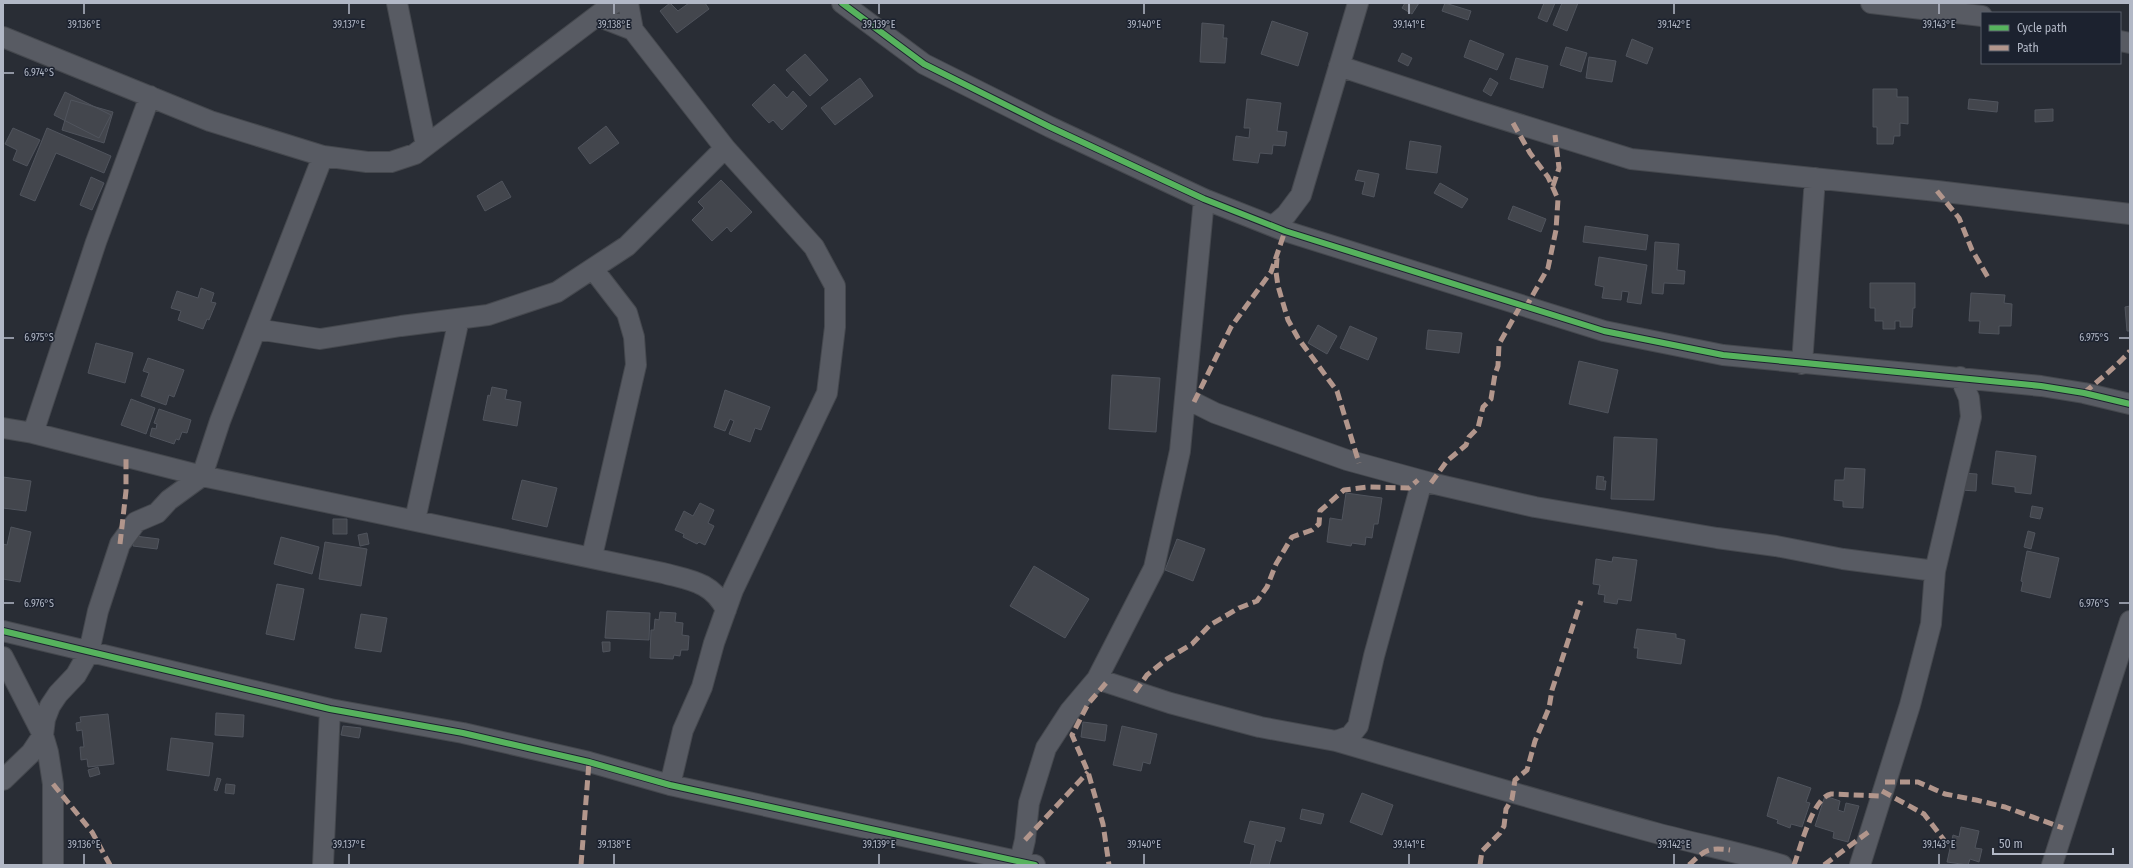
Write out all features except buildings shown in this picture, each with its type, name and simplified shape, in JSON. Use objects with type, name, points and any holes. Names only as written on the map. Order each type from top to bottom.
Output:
[{"type":"street","points":[[397,3],[426,145]]},
{"type":"street","points":[[3,37],[210,121],[323,156],[367,162],[391,162],[415,154],[614,3]]},
{"type":"street","points":[[628,3],[632,30],[725,148],[814,247],[834,286],[835,327],[827,393],[743,568],[726,610],[714,643],[702,687],[683,730],[670,785]]},
{"type":"street","points":[[842,3],[924,64],[1050,127],[1204,199],[1273,226],[1604,331],[1723,355],[1802,364],[1960,377],[2084,393],[2130,404]]},
{"type":"street","points":[[1273,226],[1286,215],[1301,195],[1357,3]]},
{"type":"street","points":[[1871,3],[1981,16]]},
{"type":"street","points":[[597,16],[632,30]]},
{"type":"street","points":[[1339,66],[1470,110],[1631,159],[1815,178],[2130,214]]},
{"type":"street","points":[[33,433],[96,242],[150,96]]},
{"type":"street","points":[[256,329],[320,339],[488,315],[557,292],[628,246],[725,148]]},
{"type":"street","points":[[3,780],[31,753],[43,735],[45,719],[50,706],[58,694],[76,675],[89,652],[98,611],[120,544],[136,522],[157,513],[169,500],[202,476],[256,329],[323,156]]},
{"type":"street","points":[[1802,364],[1815,178]]},
{"type":"street","points":[[3,631],[330,708],[463,733],[589,762],[670,785],[1027,863],[1025,840],[1029,804],[1046,748],[1070,711],[1097,679],[1154,568],[1180,451],[1204,199]]},
{"type":"street","points":[[592,556],[636,365],[634,337],[627,314],[593,269]]},
{"type":"street","points":[[415,520],[459,318]]},
{"type":"street","points":[[1860,865],[1910,705],[1931,624],[1935,571],[1971,417],[1969,398],[1960,377]]},
{"type":"street","points":[[1185,398],[1215,413],[1347,460],[1422,481],[1543,508],[1717,538],[1776,546],[1843,559],[1935,571]]},
{"type":"street","points":[[3,428],[33,433],[202,476],[592,556],[696,582],[710,589],[720,597],[726,610]]},
{"type":"street","points":[[209,454],[223,480]]},
{"type":"street","points":[[1336,741],[1350,736],[1358,726],[1374,656],[1422,481]]},
{"type":"street","points":[[696,582],[723,581],[743,568]]},
{"type":"street","points":[[2052,865],[2125,660],[2130,620]]},
{"type":"street","points":[[3,656],[43,735],[48,752],[53,784],[53,865]]},
{"type":"street","points":[[1097,679],[1170,704],[1260,727],[1336,741],[1658,834],[1730,850],[1782,865]]},
{"type":"street","points":[[323,865],[330,708]]},
{"type":"marked path","points":[[1513,123],[1530,153],[1548,177],[1558,199],[1556,230],[1548,268],[1526,307]]},
{"type":"marked path","points":[[1553,186],[1559,168],[1555,135]]},
{"type":"marked path","points":[[1937,191],[1959,218],[1972,250],[1989,279]]},
{"type":"marked path","points":[[1194,402],[1231,327],[1271,272],[1285,231]]},
{"type":"marked path","points":[[1277,258],[1276,272],[1278,286],[1288,320],[1298,338],[1337,391],[1359,463]]},
{"type":"marked path","points":[[1431,483],[1447,461],[1466,445],[1469,437],[1478,428],[1483,407],[1491,399],[1495,374],[1498,366],[1499,344],[1521,305]]},
{"type":"marked path","points":[[2084,393],[2114,368],[2130,351]]},
{"type":"marked path","points":[[120,544],[126,491],[126,457]]},
{"type":"marked path","points":[[1135,692],[1147,675],[1167,659],[1192,644],[1210,625],[1239,608],[1257,601],[1267,587],[1276,564],[1292,537],[1312,530],[1319,524],[1320,511],[1344,490],[1368,487],[1409,488],[1418,480]]},
{"type":"marked path","points":[[1480,865],[1482,851],[1500,833],[1504,826],[1506,809],[1512,799],[1515,780],[1527,770],[1535,741],[1549,708],[1552,690],[1581,601]]},
{"type":"marked path","points":[[1106,683],[1088,704],[1072,735],[1088,772],[1103,824],[1109,865]]},
{"type":"marked path","points":[[581,865],[589,762]]},
{"type":"marked path","points":[[1025,840],[1088,772]]},
{"type":"marked path","points":[[1885,782],[1918,782],[1945,794],[2005,807],[2063,828]]},
{"type":"marked path","points":[[53,784],[92,832],[110,865]]},
{"type":"marked path","points":[[1882,791],[1924,814],[1944,840]]},
{"type":"marked path","points":[[1794,865],[1808,825],[1818,804],[1824,797],[1831,794],[1881,796]]},
{"type":"marked path","points":[[1824,865],[1871,830]]},
{"type":"marked path","points":[[1689,865],[1703,853],[1712,849],[1730,850]]},
{"type":"cycle path","points":[[842,3],[924,64],[1050,127],[1204,199],[1285,231],[1604,331],[1723,355],[2041,386],[2084,393],[2130,404]]},
{"type":"cycle path","points":[[3,631],[330,709],[463,733],[589,762],[670,785],[1035,865]]}]
